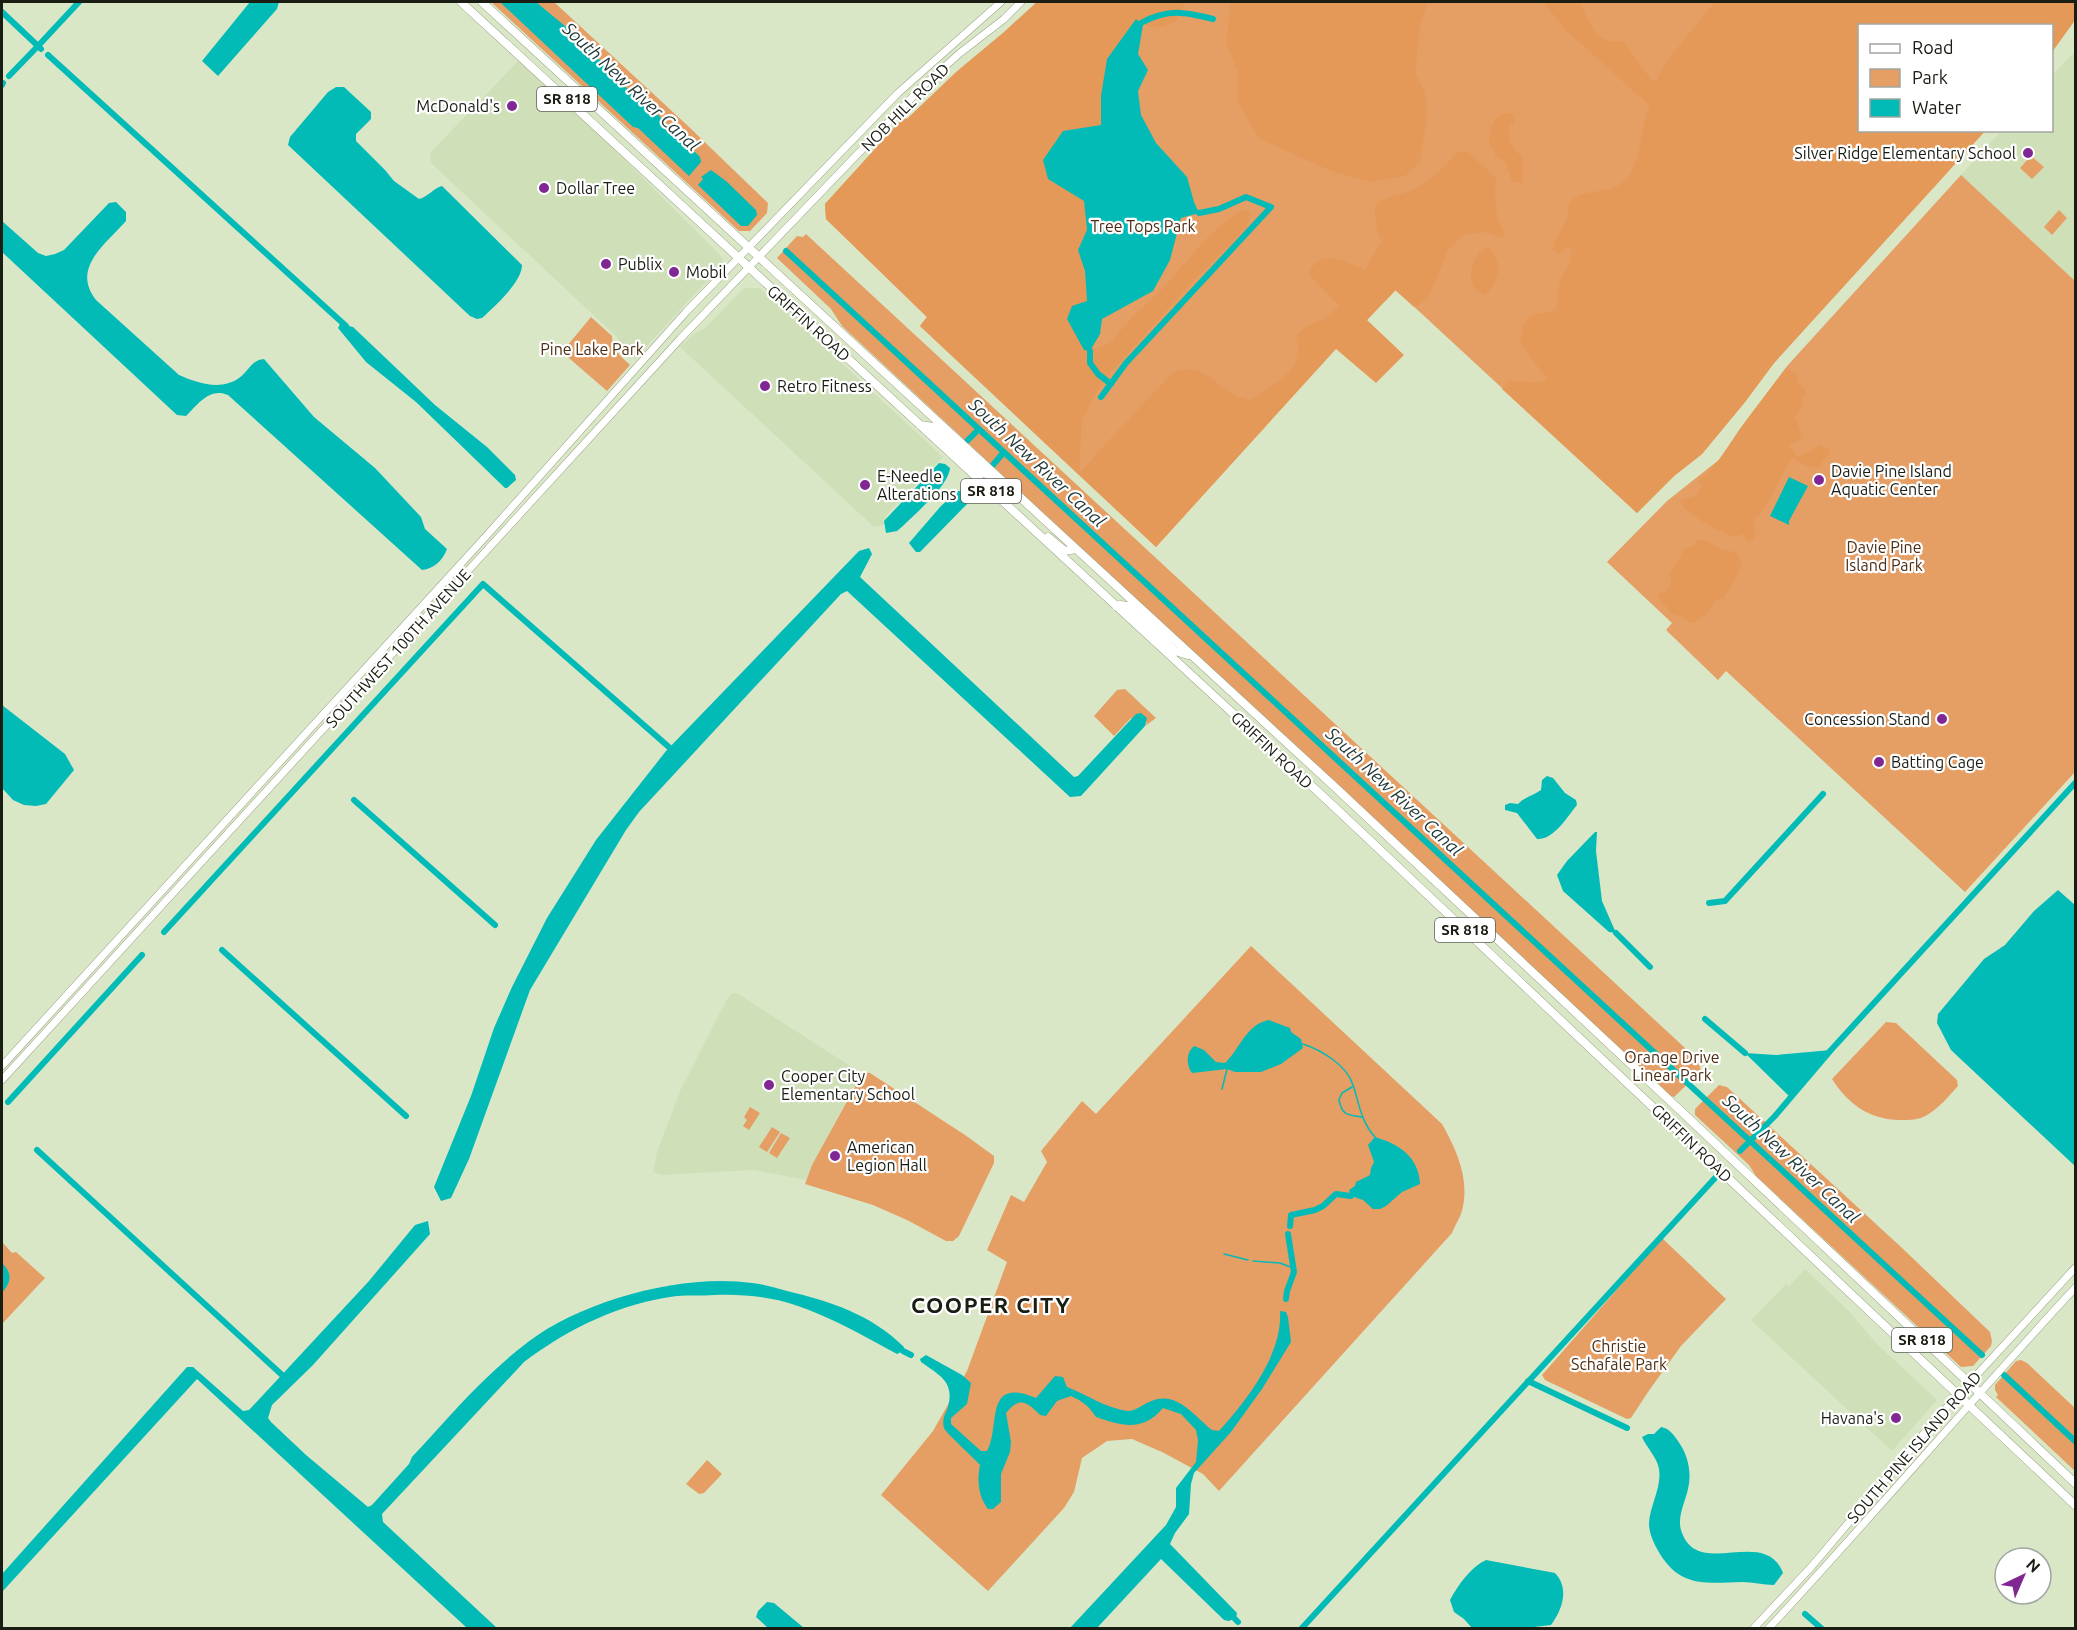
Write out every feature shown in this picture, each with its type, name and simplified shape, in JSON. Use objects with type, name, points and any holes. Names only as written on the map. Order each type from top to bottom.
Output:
[{"type":"main road","name":"GRIFFIN ROAD","points":[[461,2],[1604,1060],[2076,1506]]},
{"type":"main road","name":"GRIFFIN ROAD","points":[[482,2],[1337,789],[2076,1484]]},
{"type":"main road","name":"NOB HILL ROAD","points":[[785,209],[898,93],[1001,2]]},
{"type":"main road","name":"NOB HILL ROAD","points":[[795,219],[843,172],[922,86],[1004,19],[1021,2]]},
{"type":"main road","points":[[488,26],[500,29],[510,28]]},
{"type":"main road","points":[[522,57],[530,56],[552,67]]},
{"type":"main road","name":"SOUTHWEST 100TH AVENUE","points":[[2,1066],[488,534],[686,312],[785,209]]},
{"type":"main road","name":"SOUTHWEST 100TH AVENUE","points":[[2,1080],[648,373],[795,219]]},
{"type":"main road","points":[[920,425],[933,427],[982,472],[1000,480]]},
{"type":"main road","points":[[1002,501],[1015,508],[1065,551],[1075,549]]},
{"type":"main road","points":[[1116,606],[1124,604],[1127,606],[1175,651],[1192,657]]},
{"type":"main road","name":"SOUTH PINE ISLAND ROAD","points":[[1754,1629],[1812,1566],[1958,1395],[2076,1267]]},
{"type":"main road","name":"SOUTH PINE ISLAND ROAD","points":[[1769,1629],[1876,1511],[1986,1384],[2076,1287]]},
{"type":"shaded area","points":[[1037,2],[1186,2],[1175,22],[1151,27],[1136,19],[1101,96],[1101,125],[1063,131],[1048,179],[1084,201],[1087,230],[1079,250],[1086,287],[1084,350],[1090,351],[1110,343],[1209,236],[1240,210],[1251,212],[1247,227],[1188,287],[1103,381],[1082,420],[1079,473],[1172,373],[1191,369],[1200,371],[1229,392],[1251,400],[1287,374],[1297,358],[1296,335],[1306,326],[1325,319],[1339,306],[1309,275],[1313,266],[1318,261],[1333,259],[1365,270],[1381,242],[1374,208],[1377,204],[1392,196],[1413,190],[1437,173],[1457,152],[1468,152],[1496,178],[1496,207],[1505,234],[1503,238],[1484,232],[1463,235],[1448,250],[1428,299],[1414,307],[1395,290],[1367,320],[1404,355],[1376,383],[1336,349],[1156,547],[920,326],[927,317],[826,219],[825,204],[904,117],[907,119]]},
{"type":"shaded area","points":[[1230,2],[1428,2],[1421,22],[1415,73],[1425,92],[1427,115],[1420,162],[1405,176],[1371,182],[1331,171],[1260,139],[1238,103],[1237,70],[1227,44]]},
{"type":"shaded area","points":[[1543,2],[1579,2],[1595,33],[1607,41],[1623,41],[1652,81],[1657,80],[1666,62],[1715,2],[2075,2],[2075,20],[2053,51],[2053,24],[1858,24],[1858,132],[1984,132],[1774,363],[1702,454],[1674,476],[1637,513],[1502,389],[1510,381],[1540,383],[1547,379],[1520,343],[1524,325],[1529,316],[1556,310],[1559,283],[1569,265],[1572,250],[1567,246],[1560,254],[1553,250],[1555,241],[1567,219],[1569,205],[1575,198],[1582,194],[1617,186],[1631,173],[1650,106],[1568,32]]},
{"type":"shaded area","name":"Silver Ridge Elementary School","points":[[2075,53],[2075,281],[1961,175],[2000,132],[2053,132],[2053,75]]},
{"type":"shaded area","points":[[522,57],[721,256],[723,263],[636,358],[618,345],[618,338],[431,163],[430,153]]},
{"type":"shaded area","points":[[1504,113],[1513,113],[1515,124],[1511,123],[1509,138],[1523,157],[1523,183],[1512,182],[1505,161],[1496,157],[1489,145],[1494,122]]},
{"type":"shaded area","points":[[1488,247],[1496,259],[1498,271],[1494,284],[1485,295],[1473,286],[1471,275],[1473,264],[1479,253]]},
{"type":"shaded area","points":[[744,288],[760,288],[943,457],[887,514],[883,525],[874,527],[680,347],[694,334],[705,328]]},
{"type":"shaded area","points":[[1786,368],[1797,374],[1798,382],[1805,390],[1803,404],[1795,417],[1802,435],[1799,441],[1789,444],[1789,447],[1794,451],[1795,456],[1801,457],[1804,453],[1812,452],[1821,444],[1829,448],[1829,454],[1821,466],[1817,467],[1810,467],[1791,458],[1763,511],[1753,520],[1756,536],[1751,541],[1747,541],[1743,534],[1735,537],[1704,522],[1688,511],[1680,500],[1696,496],[1702,486],[1699,480],[1717,463]]},
{"type":"shaded area","points":[[1704,540],[1735,553],[1741,563],[1740,570],[1723,599],[1717,599],[1702,618],[1689,623],[1683,617],[1671,614],[1659,595],[1664,593],[1671,584],[1670,573],[1681,558],[1683,549],[1695,545],[1696,541]]},
{"type":"shaded area","name":"Cooper City Elementary School","points":[[737,993],[861,1073],[806,1180],[753,1170],[661,1175],[653,1172],[657,1152],[680,1091],[726,1001],[731,994]]},
{"type":"shaded area","points":[[1805,1269],[1848,1310],[1876,1343],[1937,1400],[1892,1451],[1751,1320],[1786,1284],[1789,1286]]},
{"type":"green space","points":[[491,2],[554,2],[768,203],[767,213],[750,231],[739,231]]},
{"type":"green space","name":"Tree Tops Park","points":[[1037,2],[2075,2],[2075,20],[2053,51],[2053,24],[1858,24],[1858,132],[1984,132],[1774,363],[1702,454],[1674,476],[1637,513],[1396,290],[1336,348],[1156,547],[920,326],[927,317],[826,219],[825,204],[904,117],[907,119],[956,72]]},
{"type":"green space","points":[[2031,156],[2044,167],[2032,179],[2020,168]]},
{"type":"green space","name":"Davie Pine Island Park","points":[[1961,175],[2075,281],[2075,772],[1965,892],[1726,671],[1718,680],[1666,630],[1672,623],[1607,562],[1667,501],[1720,459],[1788,365]]},
{"type":"green space","points":[[2059,210],[2067,218],[2052,235],[2044,227]]},
{"type":"green space","name":"Orange Drive Linear Park","points":[[806,234],[1698,1060],[1701,1071],[1674,1097],[1671,1096],[842,326],[831,309],[777,258],[797,236],[803,237]]},
{"type":"green space","name":"Pine Lake Park","points":[[591,317],[612,336],[615,349],[630,365],[607,391],[562,352]]},
{"type":"green space","points":[[1125,689],[1156,718],[1145,726],[1147,722],[1131,718],[1114,736],[1094,716],[1117,690]]},
{"type":"green space","points":[[1251,946],[1442,1124],[1452,1143],[1463,1174],[1464,1195],[1460,1216],[1452,1233],[1219,1491],[1203,1474],[1162,1452],[1132,1439],[1107,1441],[1082,1458],[1074,1492],[1064,1508],[988,1591],[881,1495],[933,1431],[967,1371],[1007,1262],[987,1250],[1011,1195],[1024,1202],[1047,1162],[1041,1151],[1082,1101],[1096,1114]]},
{"type":"green space","points":[[1886,1022],[1896,1023],[1957,1080],[1958,1086],[1947,1098],[1932,1112],[1921,1118],[1889,1119],[1870,1114],[1845,1096],[1832,1079]]},
{"type":"green space","points":[[863,1072],[870,1073],[994,1156],[994,1163],[959,1236],[953,1241],[946,1241],[873,1205],[805,1184],[812,1165]]},
{"type":"green space","name":"Orange Drive Linear Park","points":[[1719,1085],[1727,1087],[1990,1332],[1991,1346],[1973,1366],[1961,1367],[1756,1176],[1749,1165],[1695,1115],[1695,1109]]},
{"type":"green space","points":[[750,1107],[760,1113],[749,1130],[743,1126],[747,1120],[744,1117]]},
{"type":"green space","points":[[772,1127],[780,1132],[767,1152],[759,1147]]},
{"type":"green space","points":[[781,1133],[790,1138],[777,1158],[769,1153]]},
{"type":"green space","name":"Christie Schafale Park","points":[[1662,1238],[1726,1299],[1681,1346],[1631,1418],[1627,1419],[1545,1380],[1542,1375]]},
{"type":"green space","points":[[2,1242],[12,1253],[16,1252],[45,1278],[2,1324]]},
{"type":"green space","points":[[2021,1360],[2075,1408],[2075,1471],[1996,1397],[1998,1395],[1995,1385],[2016,1361]]},
{"type":"green space","points":[[707,1460],[722,1474],[704,1493],[699,1494],[686,1484]]},
{"type":"water","points":[[250,2],[279,2],[277,9],[218,76],[202,61]]},
{"type":"water","points":[[500,2],[536,2],[577,36],[635,97],[653,110],[700,157],[701,162],[689,176],[638,128],[633,127]]},
{"type":"water","points":[[1136,19],[1143,25],[1138,54],[1148,70],[1138,91],[1141,115],[1156,143],[1187,177],[1199,213],[1181,218],[1170,260],[1153,291],[1102,319],[1100,334],[1090,351],[1084,350],[1067,319],[1072,306],[1087,301],[1085,271],[1078,250],[1087,230],[1084,201],[1048,179],[1043,160],[1063,131],[1101,125],[1101,96],[1107,59]]},
{"type":"water","points":[[336,87],[344,87],[371,112],[371,119],[356,134],[356,141],[394,181],[419,199],[442,186],[522,265],[518,279],[513,286],[482,318],[477,319],[470,316],[288,145],[290,137],[328,92]]},
{"type":"water","points":[[711,170],[756,210],[757,215],[748,226],[741,226],[698,185],[703,179],[701,177]]},
{"type":"water","points":[[116,202],[126,212],[126,221],[101,248],[89,267],[87,278],[89,288],[96,300],[179,375],[193,381],[217,385],[232,382],[256,361],[264,359],[314,417],[375,468],[421,517],[425,529],[447,549],[438,563],[422,570],[228,395],[216,393],[210,395],[186,416],[177,415],[2,252],[2,221],[38,253],[46,256],[64,250],[109,203]]},
{"type":"water","points":[[340,324],[353,327],[435,405],[487,447],[515,475],[516,480],[505,488],[416,402],[366,362],[338,328]]},
{"type":"water","points":[[939,463],[950,468],[938,490],[897,531],[886,533],[884,521]]},
{"type":"water","points":[[1789,477],[1808,486],[1789,525],[1770,516]]},
{"type":"water","points":[[958,491],[962,491],[968,503],[920,552],[916,552],[909,543],[941,506]]},
{"type":"water","points":[[869,548],[872,554],[860,577],[1074,777],[1078,776],[1136,714],[1141,713],[1147,718],[1145,726],[1081,796],[1070,797],[847,591],[841,594],[639,812],[626,830],[530,990],[469,1159],[451,1198],[441,1201],[434,1187],[471,1096],[494,1028],[547,918],[596,840],[666,751],[859,551]]},
{"type":"water","points":[[2,705],[65,754],[74,770],[46,804],[24,805],[13,800],[2,788]]},
{"type":"water","points":[[1547,776],[1553,778],[1565,793],[1576,800],[1577,805],[1554,832],[1537,839],[1517,813],[1505,810],[1505,805],[1518,804],[1541,790],[1542,780]]},
{"type":"water","points":[[1597,832],[1596,851],[1602,901],[1616,933],[1609,932],[1563,891],[1557,875]]},
{"type":"water","points":[[2058,890],[2075,905],[2075,1166],[1951,1050],[1937,1023],[1938,1014],[1984,959],[2005,945],[2034,911]]},
{"type":"water","points":[[1269,1020],[1290,1028],[1291,1032],[1301,1039],[1303,1048],[1281,1064],[1261,1072],[1235,1072],[1227,1069],[1192,1073],[1188,1059],[1189,1052],[1194,1046],[1204,1050],[1216,1062],[1225,1063],[1255,1026]]},
{"type":"water","points":[[1831,1050],[1791,1098],[1745,1053],[1776,1055]]},
{"type":"water","points":[[1375,1137],[1400,1148],[1412,1159],[1420,1184],[1402,1192],[1380,1209],[1373,1209],[1363,1200],[1351,1196],[1349,1190],[1355,1186],[1356,1182],[1370,1175],[1374,1162],[1368,1145]]},
{"type":"water","points":[[428,1221],[430,1234],[313,1365],[272,1405],[268,1418],[306,1455],[368,1507],[467,1397],[528,1342],[576,1314],[635,1293],[696,1282],[725,1281],[765,1285],[819,1299],[850,1311],[892,1336],[904,1347],[903,1351],[897,1354],[834,1321],[795,1305],[744,1295],[677,1296],[636,1304],[577,1328],[541,1350],[524,1362],[382,1514],[383,1522],[497,1628],[467,1628],[197,1379],[2,1592],[2,1574],[187,1367],[193,1367],[243,1411],[249,1410],[369,1281],[415,1225]]},
{"type":"water","points":[[2,1263],[10,1278],[2,1293]]},
{"type":"water","points":[[1280,1311],[1286,1312],[1288,1317],[1291,1342],[1262,1389],[1231,1432],[1194,1473],[1189,1514],[1170,1544],[1237,1613],[1236,1618],[1229,1621],[1224,1620],[1161,1559],[1097,1628],[1070,1628],[1166,1525],[1176,1507],[1176,1488],[1196,1462],[1198,1440],[1196,1430],[1181,1414],[1163,1408],[1148,1421],[1132,1425],[1096,1417],[1085,1404],[1071,1396],[1057,1401],[1046,1416],[1040,1415],[1027,1404],[1015,1404],[1006,1413],[1011,1442],[1010,1452],[1001,1474],[1001,1502],[993,1509],[988,1509],[979,1488],[980,1465],[944,1428],[943,1423],[950,1393],[948,1387],[940,1376],[920,1359],[926,1355],[962,1375],[971,1383],[967,1404],[951,1418],[951,1424],[981,1451],[987,1451],[991,1441],[997,1407],[1001,1399],[1008,1393],[1019,1393],[1036,1398],[1055,1376],[1063,1377],[1067,1387],[1104,1404],[1128,1411],[1159,1399],[1176,1401],[1184,1405],[1212,1430],[1219,1431],[1261,1376],[1276,1344]]},
{"type":"water","points":[[1661,1427],[1669,1430],[1675,1436],[1688,1464],[1690,1476],[1680,1527],[1690,1546],[1702,1552],[1762,1553],[1774,1560],[1783,1573],[1774,1585],[1696,1581],[1677,1573],[1660,1554],[1652,1539],[1649,1523],[1659,1482],[1659,1469],[1642,1437],[1654,1434]]},
{"type":"water","points":[[1486,1560],[1555,1573],[1560,1579],[1563,1599],[1551,1625],[1526,1628],[1472,1628],[1454,1612],[1450,1600],[1453,1594],[1470,1572]]},
{"type":"water","points":[[767,1602],[774,1603],[804,1628],[768,1628],[756,1617],[758,1611]]},
{"type":"waterway","points":[[2,12],[38,46],[79,2]]},
{"type":"waterway","points":[[1141,23],[1168,13],[1213,19]]},
{"type":"waterway","points":[[9,76],[38,46],[41,49]]},
{"type":"waterway","points":[[48,55],[346,326]]},
{"type":"waterway","points":[[1101,397],[1126,363],[1271,207],[1246,197],[1219,209],[1199,213]]},
{"type":"waterway","name":"South New River Canal","points":[[786,251],[1982,1355]]},
{"type":"waterway","points":[[1090,351],[1090,363],[1098,374],[1111,384]]},
{"type":"waterway","points":[[967,441],[978,430]]},
{"type":"waterway","points":[[993,465],[1003,453]]},
{"type":"waterway","points":[[164,932],[483,584],[670,748]]},
{"type":"waterway","points":[[1740,1151],[1775,1116],[1831,1050],[2076,782]]},
{"type":"waterway","points":[[1709,903],[1725,901],[1823,794]]},
{"type":"waterway","points":[[354,800],[495,925]]},
{"type":"waterway","points":[[1616,933],[1650,967]]},
{"type":"waterway","points":[[222,950],[406,1116]]},
{"type":"waterway","points":[[8,1102],[142,955]]},
{"type":"waterway","points":[[1705,1019],[1745,1053]]},
{"type":"waterway","points":[[1303,1044],[1325,1054],[1345,1071],[1353,1085],[1363,1119],[1375,1137]]},
{"type":"waterway","points":[[1222,1089],[1227,1069]]},
{"type":"waterway","points":[[1352,1087],[1342,1093],[1339,1100],[1340,1105],[1346,1113],[1362,1117]]},
{"type":"waterway","points":[[37,1150],[281,1374]]},
{"type":"waterway","points":[[1302,1628],[1715,1178]]},
{"type":"waterway","points":[[1290,1226],[1291,1215],[1315,1210],[1336,1194],[1351,1196]]},
{"type":"waterway","points":[[1286,1299],[1294,1272],[1288,1234]]},
{"type":"waterway","points":[[1224,1254],[1248,1260]]},
{"type":"waterway","points":[[1253,1261],[1280,1263],[1293,1268]]},
{"type":"waterway","points":[[903,1351],[911,1355]]},
{"type":"waterway","name":"South New River Canal","points":[[2004,1375],[2076,1442]]},
{"type":"waterway","points":[[1528,1381],[1627,1428]]},
{"type":"waterway","points":[[1805,1614],[1821,1628]]},
{"type":"waterway","points":[[1235,1619],[1238,1622]]},
{"type":"place","name":"McDonald's","points":[[512,106]]},
{"type":"place","name":"Silver Ridge Elementary School","points":[[2028,153]]},
{"type":"place","name":"Dollar Tree","points":[[544,188]]},
{"type":"place","name":"Publix","points":[[606,264]]},
{"type":"place","name":"Mobil","points":[[674,272]]},
{"type":"place","name":"Retro Fitness","points":[[765,386]]},
{"type":"place","name":"Davie Pine Island Aquatic Center","points":[[1819,480]]},
{"type":"place","name":"E-Needle Alterations","points":[[865,485]]},
{"type":"place","name":"Concession Stand","points":[[1942,719]]},
{"type":"place","name":"Batting Cage","points":[[1879,762]]},
{"type":"place","name":"Cooper City Elementary School","points":[[769,1085]]},
{"type":"place","name":"American Legion Hall","points":[[835,1156]]},
{"type":"place","name":"Havana's","points":[[1896,1418]]},
{"type":"district","name":"COOPER CITY","points":[[991,1305]]}]
